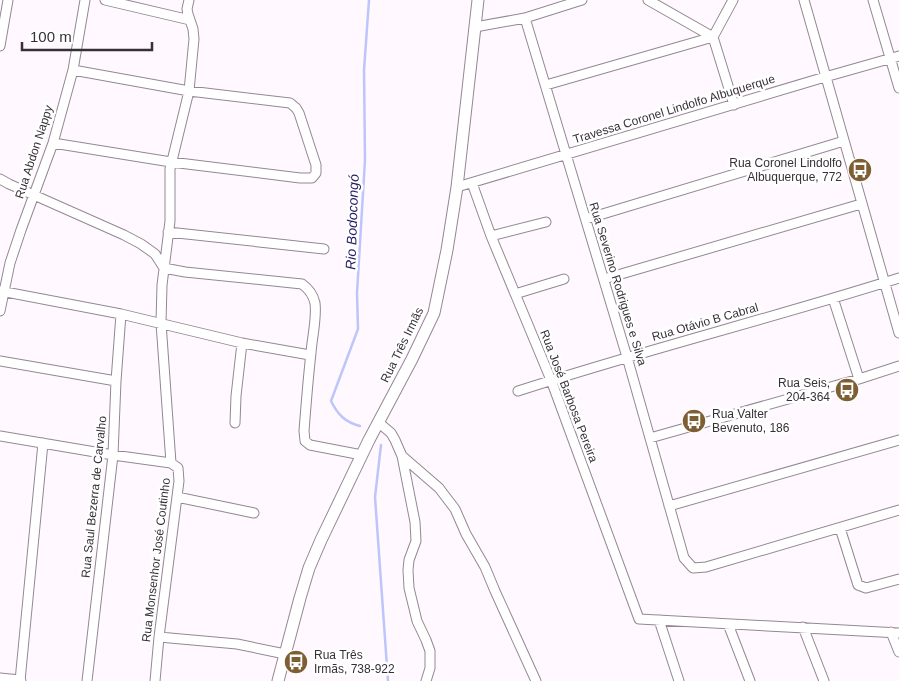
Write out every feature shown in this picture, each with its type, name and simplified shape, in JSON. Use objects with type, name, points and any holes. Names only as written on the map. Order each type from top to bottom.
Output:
[{"type":"street","points":[[0,46],[8,0]]},
{"type":"street","name":"Rua Abdon Nappy","points":[[0,311],[2,291],[13,254],[53,143],[73,70],[85,0]]},
{"type":"street","points":[[105,0],[190,20]]},
{"type":"street","name":"Rua Monsenhor José Coutinho","points":[[155,681],[179,472],[178,468],[171,462],[161,323],[162,285],[168,232],[170,169],[189,91],[194,39],[194,28],[187,8],[189,0]]},
{"type":"street","name":"Rua Três Irmãs","points":[[278,681],[309,568],[377,424],[434,313],[457,187],[478,0]]},
{"type":"street","points":[[475,27],[526,18],[582,0]]},
{"type":"street","points":[[648,0],[713,37],[734,105]]},
{"type":"street","points":[[546,85],[713,37],[733,0]]},
{"type":"street","points":[[804,0],[899,333]]},
{"type":"street","points":[[873,0],[895,57],[899,88]]},
{"type":"street","name":"Rua Severino Rodrigues e Silva","points":[[526,18],[627,357],[684,558],[693,568],[706,568],[840,528]]},
{"type":"street","name":"Travessa Coronel Lindolfo Albuquerque","points":[[457,187],[895,57]]},
{"type":"street","points":[[53,143],[171,162],[308,178],[315,176],[317,170],[296,108],[290,103],[189,91],[73,70]]},
{"type":"street","points":[[586,219],[844,142]]},
{"type":"street","points":[[0,179],[141,244],[155,254],[164,268],[185,272],[302,284],[313,296],[315,304],[304,431],[305,441],[310,445],[362,455]]},
{"type":"street","name":"Rua José Barbosa Pereira","points":[[472,183],[491,236],[551,380],[639,619],[659,620]]},
{"type":"street","points":[[604,279],[861,204]]},
{"type":"street","points":[[491,236],[546,222]]},
{"type":"street","points":[[168,232],[324,249]]},
{"type":"street","points":[[515,294],[564,278]]},
{"type":"street","name":"Rua Otávio B Cabral","points":[[518,391],[627,357],[899,278]]},
{"type":"street","points":[[2,291],[121,314],[242,344],[310,355]]},
{"type":"street","points":[[833,298],[859,379]]},
{"type":"street","name":"Rua Saul Bezerra de Carvalho","points":[[87,681],[113,455],[121,314]]},
{"type":"street","points":[[235,423],[242,344]]},
{"type":"street","points":[[0,360],[116,381]]},
{"type":"street","points":[[650,438],[899,366]]},
{"type":"street","points":[[377,424],[391,434],[402,456],[416,532],[416,541],[409,560],[409,588],[417,620],[430,651],[430,668],[426,681]]},
{"type":"street","points":[[0,436],[113,455],[171,462]]},
{"type":"street","points":[[669,506],[899,440]]},
{"type":"street","points":[[0,679],[20,681],[43,443]]},
{"type":"street","points":[[402,456],[438,488],[454,509],[485,567],[536,681]]},
{"type":"street","points":[[177,496],[254,513]]},
{"type":"street","points":[[899,510],[840,528],[858,585],[866,588],[873,587],[899,579]]},
{"type":"street","points":[[679,681],[659,620],[895,632],[899,652]]},
{"type":"street","points":[[728,624],[750,681]]},
{"type":"street","points":[[803,627],[824,681]]},
{"type":"street","points":[[159,637],[237,644],[285,654]]},
{"type":"waterway","name":"Rio Bodocongó","points":[[360,426],[342,417],[331,401],[358,329],[357,293],[365,160],[364,70],[369,0]]},
{"type":"waterway","name":"Rio Bodocongó","points":[[381,445],[375,497],[388,681]]},
{"type":"place","name":"Rua Coronel Lindolfo Albuquerque, 772","points":[[860,170]]},
{"type":"place","name":"Rua Seis, 204-364","points":[[847,390]]},
{"type":"place","name":"Rua Valter Bevenuto, 186","points":[[694,421]]},
{"type":"place","name":"Rua Três Irmãs, 738-922","points":[[296,662]]}]
